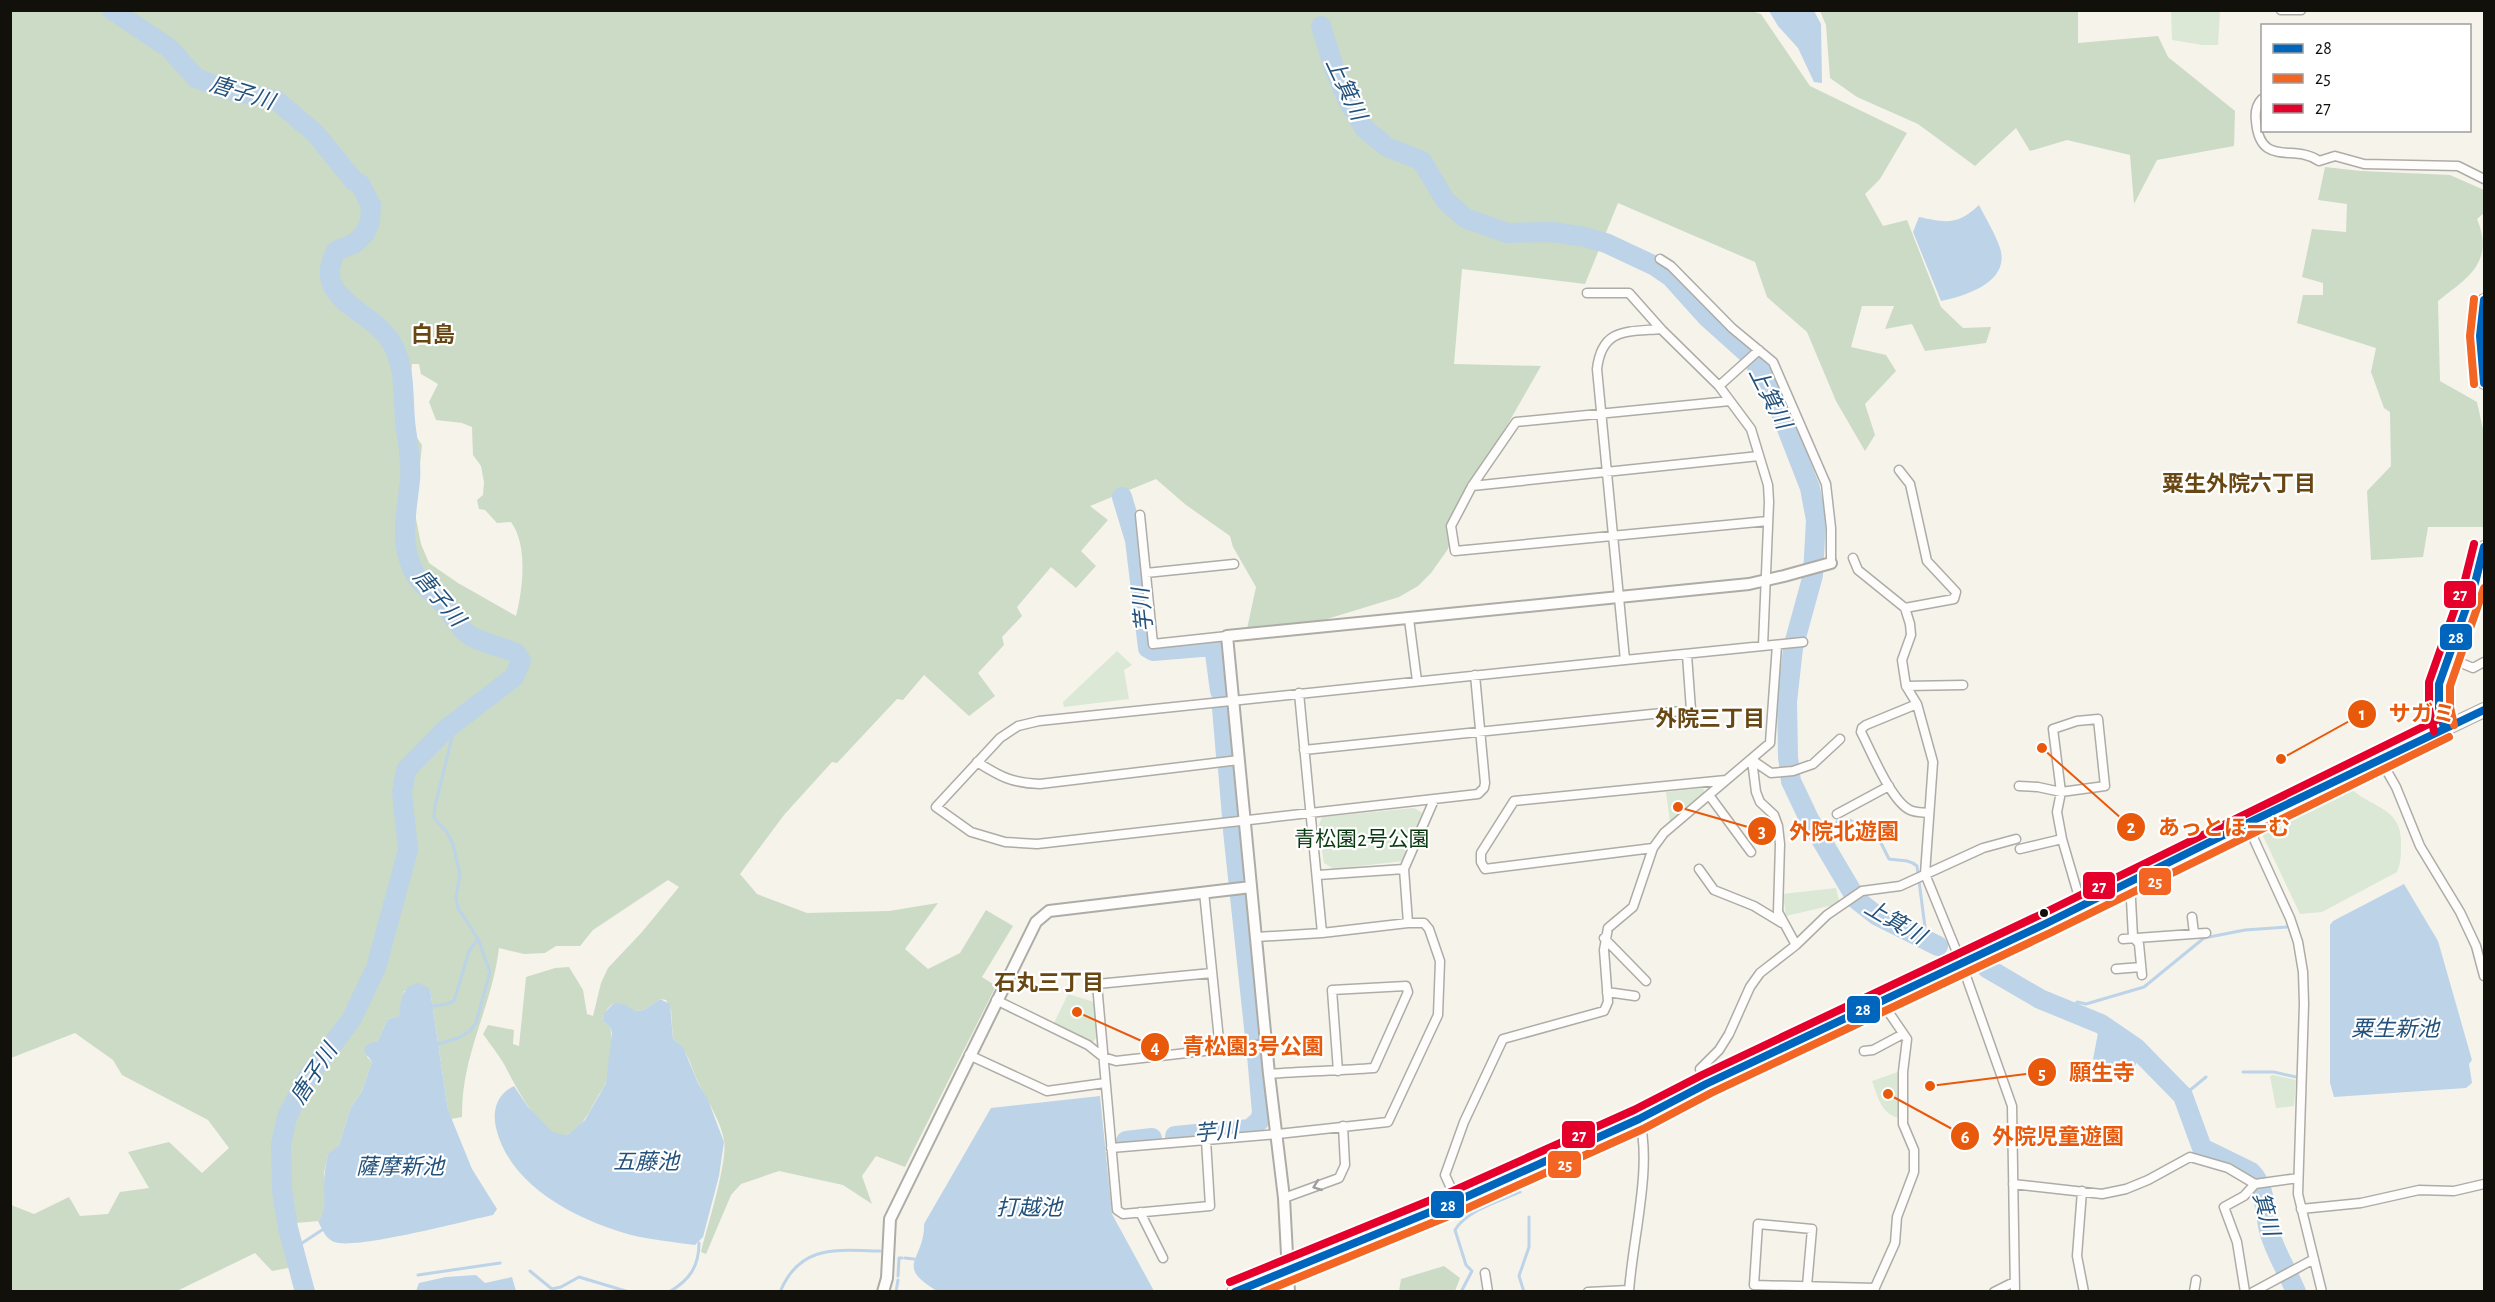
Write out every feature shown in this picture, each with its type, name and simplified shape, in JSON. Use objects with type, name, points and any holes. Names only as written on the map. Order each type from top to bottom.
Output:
[{"type":"main road","points":[[1234,1292],[1458,1201],[1639,1119],[1706,1084],[2047,923],[2081,904],[2484,710]]},
{"type":"street","points":[[2281,10],[2301,10]]},
{"type":"street","points":[[2261,101],[2255,114],[2256,129],[2260,140],[2273,152],[2312,156],[2319,161],[2336,156],[2364,164],[2458,166],[2484,178]]},
{"type":"street","points":[[1140,515],[1153,644],[1766,580],[1820,566],[1831,528],[1826,484],[1778,371],[1773,362],[1757,352],[1671,266],[1660,259]]},
{"type":"street","points":[[1587,293],[1629,293],[1661,329],[1719,386],[1751,429],[1768,486],[1763,646]]},
{"type":"street","points":[[2484,300],[2480,336],[2484,382]]},
{"type":"street","points":[[1625,660],[1614,535],[1605,472],[1598,356],[1606,341],[1617,333],[1661,329]]},
{"type":"street","points":[[1719,386],[1757,352]]},
{"type":"street","points":[[1730,401],[1516,422],[1472,486],[1451,526],[1455,551],[1768,521]]},
{"type":"street","points":[[1472,486],[1759,456]]},
{"type":"street","points":[[1899,470],[1910,483],[1927,561],[1956,592],[1954,599],[1905,608]]},
{"type":"street","points":[[2444,728],[2439,708],[2439,684],[2480,582],[2484,547]]},
{"type":"street","points":[[1852,558],[1858,570],[1905,608],[1911,624],[1911,635],[1902,660],[1906,686],[1917,704],[1933,762],[1925,874],[1961,962],[2012,1107],[2014,1287],[1994,1292]]},
{"type":"street","points":[[1146,573],[1234,564]]},
{"type":"street","points":[[1409,619],[1416,681]]},
{"type":"street","points":[[1227,636],[1244,819],[1243,888],[1256,937],[1284,1198],[1289,1292]]},
{"type":"street","points":[[1475,675],[1485,783],[1482,792],[1474,795],[1037,844],[1005,842],[971,832],[936,807],[1000,738],[1018,726],[1039,721],[1416,681],[1475,675],[1625,660],[1687,655],[1798,642]]},
{"type":"street","points":[[1458,1201],[1445,1175],[1464,1122],[1503,1040],[1604,1011],[1608,1002],[1604,938],[1608,928],[1633,907],[1653,848],[1664,832],[1752,760],[1771,741],[1777,645]]},
{"type":"street","points":[[1304,750],[1691,710],[1687,655]]},
{"type":"street","points":[[2448,657],[2473,668],[2484,662]]},
{"type":"street","points":[[1906,686],[1963,685]]},
{"type":"street","points":[[1299,693],[1322,933]]},
{"type":"street","points":[[1917,704],[1861,729],[1889,786],[1909,809],[1929,813]]},
{"type":"street","points":[[2019,786],[2061,792],[2105,786],[2098,719],[2077,721],[2053,729],[2061,792],[2057,812],[2062,839],[2081,904]]},
{"type":"street","points":[[1752,760],[1771,773],[1789,772],[1813,764],[1840,739]]},
{"type":"street","points":[[2380,759],[2396,787],[2420,846],[2460,912],[2476,946],[2484,976]]},
{"type":"street","points":[[977,762],[1002,778],[1019,783],[1040,784],[1239,760]]},
{"type":"street","points":[[1752,760],[1756,792],[1760,802],[1774,815],[1778,826],[1780,844],[1777,907],[1782,923],[1796,945]]},
{"type":"street","points":[[1653,848],[1485,869],[1481,862],[1481,853],[1514,801],[1726,780]]},
{"type":"street","points":[[1837,814],[1889,786]]},
{"type":"street","points":[[1709,795],[1751,852]]},
{"type":"street","points":[[1408,923],[1404,869],[1434,800]]},
{"type":"street","points":[[2250,822],[2252,835],[2290,918],[2298,942],[2303,972],[2298,1178],[2301,1209],[2322,1292]]},
{"type":"street","points":[[1706,1084],[1700,1069],[1719,1050],[1729,1034],[1750,987],[1771,963],[1796,945],[1827,915],[1862,891],[1900,886],[1983,848],[2016,839]]},
{"type":"street","points":[[2020,849],[2062,839]]},
{"type":"street","points":[[1318,875],[1404,869]]},
{"type":"street","points":[[1699,869],[1714,890],[1754,906],[1782,923]]},
{"type":"street","points":[[2116,969],[2142,971],[2139,944],[2133,937],[2130,881]]},
{"type":"street","points":[[883,1292],[887,1278],[890,1219],[1036,922],[1049,911],[1243,888]]},
{"type":"street","points":[[1204,892],[1220,1050]]},
{"type":"street","points":[[2193,917],[2194,933]]},
{"type":"street","points":[[1111,1148],[1388,1122],[1438,1015],[1440,961],[1429,929],[1424,923],[1408,923],[1322,933],[1256,937]]},
{"type":"street","points":[[2123,939],[2206,933]]},
{"type":"street","points":[[1604,938],[1646,981]]},
{"type":"street","points":[[1206,1140],[1210,1206],[1123,1214],[1117,1210],[1097,984],[1212,973]]},
{"type":"street","points":[[1269,1074],[1310,1070],[1338,1071],[1374,1068],[1408,992],[1406,986],[1332,990],[1338,1071]]},
{"type":"street","points":[[1607,992],[1635,996]]},
{"type":"street","points":[[996,1000],[1088,1045],[1103,1057],[1116,1061],[1266,1044]]},
{"type":"street","points":[[1807,1286],[1812,1229],[1758,1224],[1754,1285],[1874,1290],[1894,1243],[1897,1217],[1914,1172],[1914,1150],[1903,1124],[1903,1072],[1907,1039],[1881,1001]]},
{"type":"street","points":[[1864,1051],[1873,1050],[1903,1034]]},
{"type":"street","points":[[969,1055],[1047,1090],[1105,1083]]},
{"type":"street","points":[[1588,1292],[1629,1291],[1644,1166],[1643,1133],[1639,1119]]},
{"type":"street","points":[[1284,1198],[1339,1178],[1345,1165],[1343,1126]]},
{"type":"street","points":[[2013,1184],[2102,1194],[2126,1189],[2148,1180],[2190,1157],[2228,1168],[2259,1183],[2298,1178]]},
{"type":"street","points":[[2246,1292],[2237,1242],[2224,1207],[2244,1196],[2259,1183]]},
{"type":"street","points":[[2301,1209],[2361,1203],[2420,1190],[2454,1191],[2484,1184]]},
{"type":"street","points":[[2082,1191],[2077,1257],[2084,1292]]},
{"type":"street","points":[[1140,1212],[1163,1258]]},
{"type":"street","points":[[2253,1292],[2314,1259]]},
{"type":"street","points":[[1485,1273],[1488,1292]]},
{"type":"street","points":[[2193,1292],[2196,1280]]},
{"type":"green space","points":[[11,11],[1751,11],[1761,14],[1810,86],[1907,133],[1880,179],[1865,194],[1883,226],[1907,220],[1941,307],[1963,328],[1991,327],[1986,343],[1925,351],[1912,324],[1885,329],[1894,306],[1862,306],[1851,347],[1886,355],[1896,371],[1865,404],[1875,435],[1865,451],[1836,401],[1807,332],[1767,297],[1755,262],[1618,203],[1585,284],[1462,269],[1454,364],[1541,366],[1463,502],[1448,549],[1431,573],[1418,586],[1399,597],[1317,622],[1247,629],[1256,587],[1233,547],[1230,536],[1186,505],[1156,479],[1090,506],[1108,520],[1081,551],[1096,566],[1076,588],[1051,567],[1017,607],[1022,616],[1002,637],[1004,645],[978,673],[995,696],[969,716],[924,675],[903,700],[897,699],[837,763],[832,762],[784,815],[740,874],[757,894],[807,913],[889,911],[938,903],[905,949],[928,969],[960,953],[986,910],[1013,926],[982,977],[996,986],[905,1167],[876,1156],[862,1176],[872,1204],[843,1185],[779,1171],[741,1184],[731,1195],[706,1254],[701,1252],[720,1179],[724,1140],[716,1117],[683,1048],[673,1039],[671,1010],[666,1000],[660,999],[644,1010],[635,1011],[614,1003],[607,1009],[604,1022],[610,1027],[612,1040],[608,1076],[590,1111],[575,1130],[569,1134],[555,1134],[540,1122],[526,1103],[504,1064],[483,1034],[488,1025],[514,1030],[513,1044],[519,1046],[526,977],[555,968],[569,967],[583,990],[587,1014],[593,1016],[601,983],[608,968],[642,932],[679,887],[668,880],[593,930],[580,946],[556,946],[545,953],[524,954],[499,948],[490,991],[466,1072],[462,1117],[451,1119],[448,1110],[430,989],[404,991],[399,1016],[388,1019],[367,1057],[372,1062],[361,1093],[351,1107],[339,1145],[328,1155],[324,1173],[323,1214],[318,1221],[296,1223],[301,1260],[288,1268],[272,1271],[255,1253],[177,1291],[11,1291],[11,1205],[34,1214],[69,1197],[80,1216],[108,1214],[120,1192],[149,1188],[128,1152],[169,1142],[202,1173],[229,1148],[208,1120],[122,1075],[113,1060],[75,1033],[11,1058]],"holes":[[[412,364],[419,364],[421,374],[438,384],[429,402],[436,420],[462,423],[472,427],[473,455],[481,466],[484,482],[483,495],[477,500],[479,509],[485,510],[497,523],[511,522],[516,532],[522,555],[521,593],[516,616],[458,583],[429,563],[421,544],[415,514],[422,445],[413,432],[410,387]]]},
{"type":"green space","points":[[1820,11],[2080,11],[2078,12],[2078,43],[2158,36],[2168,57],[2235,111],[2234,146],[2157,160],[2134,204],[2130,155],[2067,140],[2030,151],[2016,128],[1975,166],[1918,124],[1857,97],[1830,78],[1826,25]]},
{"type":"green space","points":[[2171,11],[2220,11],[2218,45],[2172,40]]},
{"type":"green space","points":[[2325,167],[2450,175],[2484,190],[2484,213],[2477,219],[2483,247],[2480,258],[2468,277],[2438,301],[2440,381],[2477,402],[2484,434],[2483,527],[2428,527],[2423,557],[2371,560],[2367,491],[2391,466],[2390,412],[2384,408],[2371,372],[2376,348],[2297,323],[2303,295],[2323,295],[2323,283],[2302,277],[2312,229],[2346,232],[2347,204],[2318,200]]},
{"type":"green space","points":[[1117,651],[1132,665],[1124,670],[1129,699],[1064,707],[1063,702]]},
{"type":"green space","points":[[1703,788],[1705,793],[1670,822],[1666,792]]},
{"type":"green space","points":[[2352,790],[2386,811],[2397,823],[2401,844],[2397,872],[2322,912],[2300,914],[2263,836],[2264,833]]},
{"type":"green space","name":"青松園2号公園","points":[[1414,808],[1424,814],[1403,861],[1334,869],[1324,863],[1318,827],[1322,817]]},
{"type":"green space","points":[[1836,888],[1839,901],[1834,908],[1829,906],[1786,916],[1783,894]]},
{"type":"green space","points":[[1068,994],[1094,1002],[1097,1037],[1093,1042],[1054,1023]]},
{"type":"green space","points":[[1898,1072],[1899,1118],[1884,1109],[1872,1081]]},
{"type":"green space","points":[[2270,1076],[2296,1080],[2294,1106],[2276,1108]]},
{"type":"green space","points":[[1444,1266],[1460,1278],[1455,1291],[1399,1291],[1401,1279]]},
{"type":"water","points":[[1769,11],[1814,11],[1821,24],[1822,83],[1814,82],[1798,48],[1778,26]]},
{"type":"water","points":[[1979,205],[2000,248],[2002,260],[1999,270],[1984,285],[1973,291],[1941,301],[1913,232],[1919,217],[1952,221],[1972,212]]},
{"type":"water","name":"粟生新池","points":[[2404,884],[2438,941],[2472,1060],[2469,1064],[2472,1083],[2466,1088],[2334,1097],[2330,1083],[2330,925],[2333,921]]},
{"type":"water","name":"薩摩新池","points":[[419,983],[430,989],[448,1110],[472,1169],[497,1209],[493,1215],[411,1234],[364,1242],[334,1242],[326,1236],[318,1221],[324,1208],[324,1176],[328,1154],[339,1145],[351,1107],[361,1093],[372,1062],[364,1051],[366,1046],[377,1042],[388,1019],[399,1016],[405,991]]},
{"type":"water","name":"五藤池","points":[[660,999],[670,1004],[673,1039],[683,1047],[708,1100],[724,1142],[719,1176],[703,1237],[695,1245],[639,1237],[611,1229],[549,1198],[516,1168],[504,1149],[495,1121],[497,1103],[503,1093],[514,1086],[528,1107],[552,1132],[569,1134],[585,1120],[606,1083],[612,1033],[610,1027],[604,1022],[604,1013],[614,1003],[626,1005],[635,1011],[644,1010]]},
{"type":"water","points":[[2098,1033],[2138,1059],[2132,1073],[2119,1074],[2093,1059]]},
{"type":"water","name":"打越池","points":[[1100,1096],[1112,1214],[1154,1291],[939,1292],[925,1283],[914,1268],[924,1224],[991,1108]]},
{"type":"water","points":[[476,1275],[485,1283],[512,1277],[516,1291],[416,1291],[419,1283],[446,1277]]},
{"type":"waterway","name":"唐子川","points":[[112,10],[169,48],[196,78],[227,90],[276,100],[316,134],[354,181],[360,184],[371,205],[370,222],[365,233],[355,243],[336,251],[330,268],[331,282],[338,294],[386,335],[398,358],[402,376],[410,465],[405,526],[409,559],[420,581],[442,602],[465,632],[480,641],[516,653],[521,661],[514,677],[445,730],[406,770],[402,792],[408,850],[376,968],[351,1020],[307,1078],[287,1117],[281,1145],[282,1190],[288,1228],[305,1292]]},
{"type":"waterway","name":"上箕川","points":[[1321,26],[1334,68],[1347,99],[1365,129],[1387,147],[1422,161],[1445,200],[1465,218],[1507,233],[1552,232],[1585,237],[1606,243],[1655,266],[1671,277],[1707,317],[1746,352],[1758,367],[1777,403],[1810,488],[1816,520],[1813,575],[1793,648],[1787,702],[1791,781],[1809,819],[1857,900],[1876,915],[1938,946]]},
{"type":"waterway","name":"芋川","points":[[1122,497],[1135,540],[1148,648],[1153,651],[1214,646],[1220,691]]},
{"type":"waterway","name":"芋川","points":[[1222,708],[1226,756]]},
{"type":"waterway","points":[[438,1044],[458,1038],[470,1031],[476,1023],[490,972],[478,939],[458,908],[456,897],[460,875],[453,844],[446,831],[434,818],[456,721]]},
{"type":"waterway","name":"芋川","points":[[1228,769],[1232,817]]},
{"type":"waterway","points":[[1837,822],[1853,821],[1865,833],[1878,837],[1889,859],[1913,863],[1917,866],[1918,873]]},
{"type":"waterway","name":"芋川","points":[[1233,831],[1255,1037]]},
{"type":"waterway","points":[[1919,881],[1925,927]]},
{"type":"waterway","points":[[2072,1010],[2077,1002],[2086,1004],[2144,987],[2204,938],[2245,930],[2287,927]]},
{"type":"waterway","name":"上箕川","points":[[1926,936],[1927,941]]},
{"type":"waterway","points":[[433,1006],[454,1001],[469,951],[478,939]]},
{"type":"waterway","name":"箕川","points":[[1987,968],[2040,999],[2101,1024],[2136,1048],[2183,1096],[2202,1148],[2251,1172],[2256,1178],[2262,1192],[2271,1238],[2296,1292]]},
{"type":"waterway","name":"上箕川","points":[[2108,1038],[2112,1031]]},
{"type":"waterway","name":"上箕川","points":[[2118,1044],[2122,1038]]},
{"type":"waterway","name":"芋川","points":[[1175,1136],[1250,1129],[1260,1120],[1262,1113],[1257,1055]]},
{"type":"waterway","points":[[2243,1072],[2274,1072],[2296,1077]]},
{"type":"waterway","points":[[2183,1096],[2206,1077]]},
{"type":"waterway","name":"芋川","points":[[1126,1141],[1152,1138]]},
{"type":"waterway","points":[[1461,1292],[1472,1271],[1466,1265],[1455,1230],[1467,1217],[1520,1192]]},
{"type":"waterway","points":[[1524,1292],[1519,1276],[1529,1247],[1529,1217]]},
{"type":"waterway","points":[[293,1249],[322,1230]]},
{"type":"waterway","points":[[669,1292],[683,1283],[692,1272],[699,1251],[699,1243]]},
{"type":"waterway","points":[[780,1292],[788,1276],[798,1265],[821,1253],[849,1250],[880,1251]]},
{"type":"waterway","points":[[898,1276],[899,1258],[902,1258]]},
{"type":"waterway","points":[[905,1258],[914,1259]]},
{"type":"waterway","points":[[418,1275],[500,1263]]},
{"type":"waterway","points":[[530,1271],[552,1289],[561,1287],[579,1277],[629,1292]]},
{"type":"waterway","points":[[896,1292],[898,1280]]},
{"type":"transit line","name":"25","points":[[2474,299],[2470,336],[2474,384]]},
{"type":"transit line","name":"28","points":[[2484,300],[2480,336],[2484,383]]},
{"type":"transit line","name":"27","points":[[2434,731],[2429,709],[2429,682],[2465,580],[2474,544]]},
{"type":"transit line","name":"28","points":[[2444,728],[2439,708],[2439,684],[2475,583],[2484,547]]},
{"type":"transit line","name":"25","points":[[2454,725],[2450,707],[2450,686],[2484,588]]},
{"type":"transit line","name":"28","points":[[1235,1292],[1457,1201],[1639,1119],[1706,1084],[2047,923],[2250,822],[2484,710]]},
{"type":"transit line","name":"27","points":[[1230,1282],[1453,1191],[1634,1110],[1702,1075],[2042,914],[2439,719]]},
{"type":"transit line","name":"25","points":[[1263,1292],[1461,1211],[1643,1129],[1711,1093],[2052,932],[2449,737]]},
{"type":"place","name":"あっとほーむ","points":[[2042,748]]},
{"type":"place","name":"サガミ","points":[[2281,759]]},
{"type":"place","name":"外院北遊園","points":[[1678,807]]},
{"type":"place","name":"青松園3号公園","points":[[1077,1012]]},
{"type":"place","name":"願生寺","points":[[1930,1086]]},
{"type":"place","name":"外院児童遊園","points":[[1888,1094]]},
{"type":"district","name":"白島","points":[[433,335]]},
{"type":"district","name":"粟生外院六丁目","points":[[2239,484]]},
{"type":"district","name":"外院三丁目","points":[[1710,719]]},
{"type":"district","name":"石丸三丁目","points":[[1049,983]]}]
